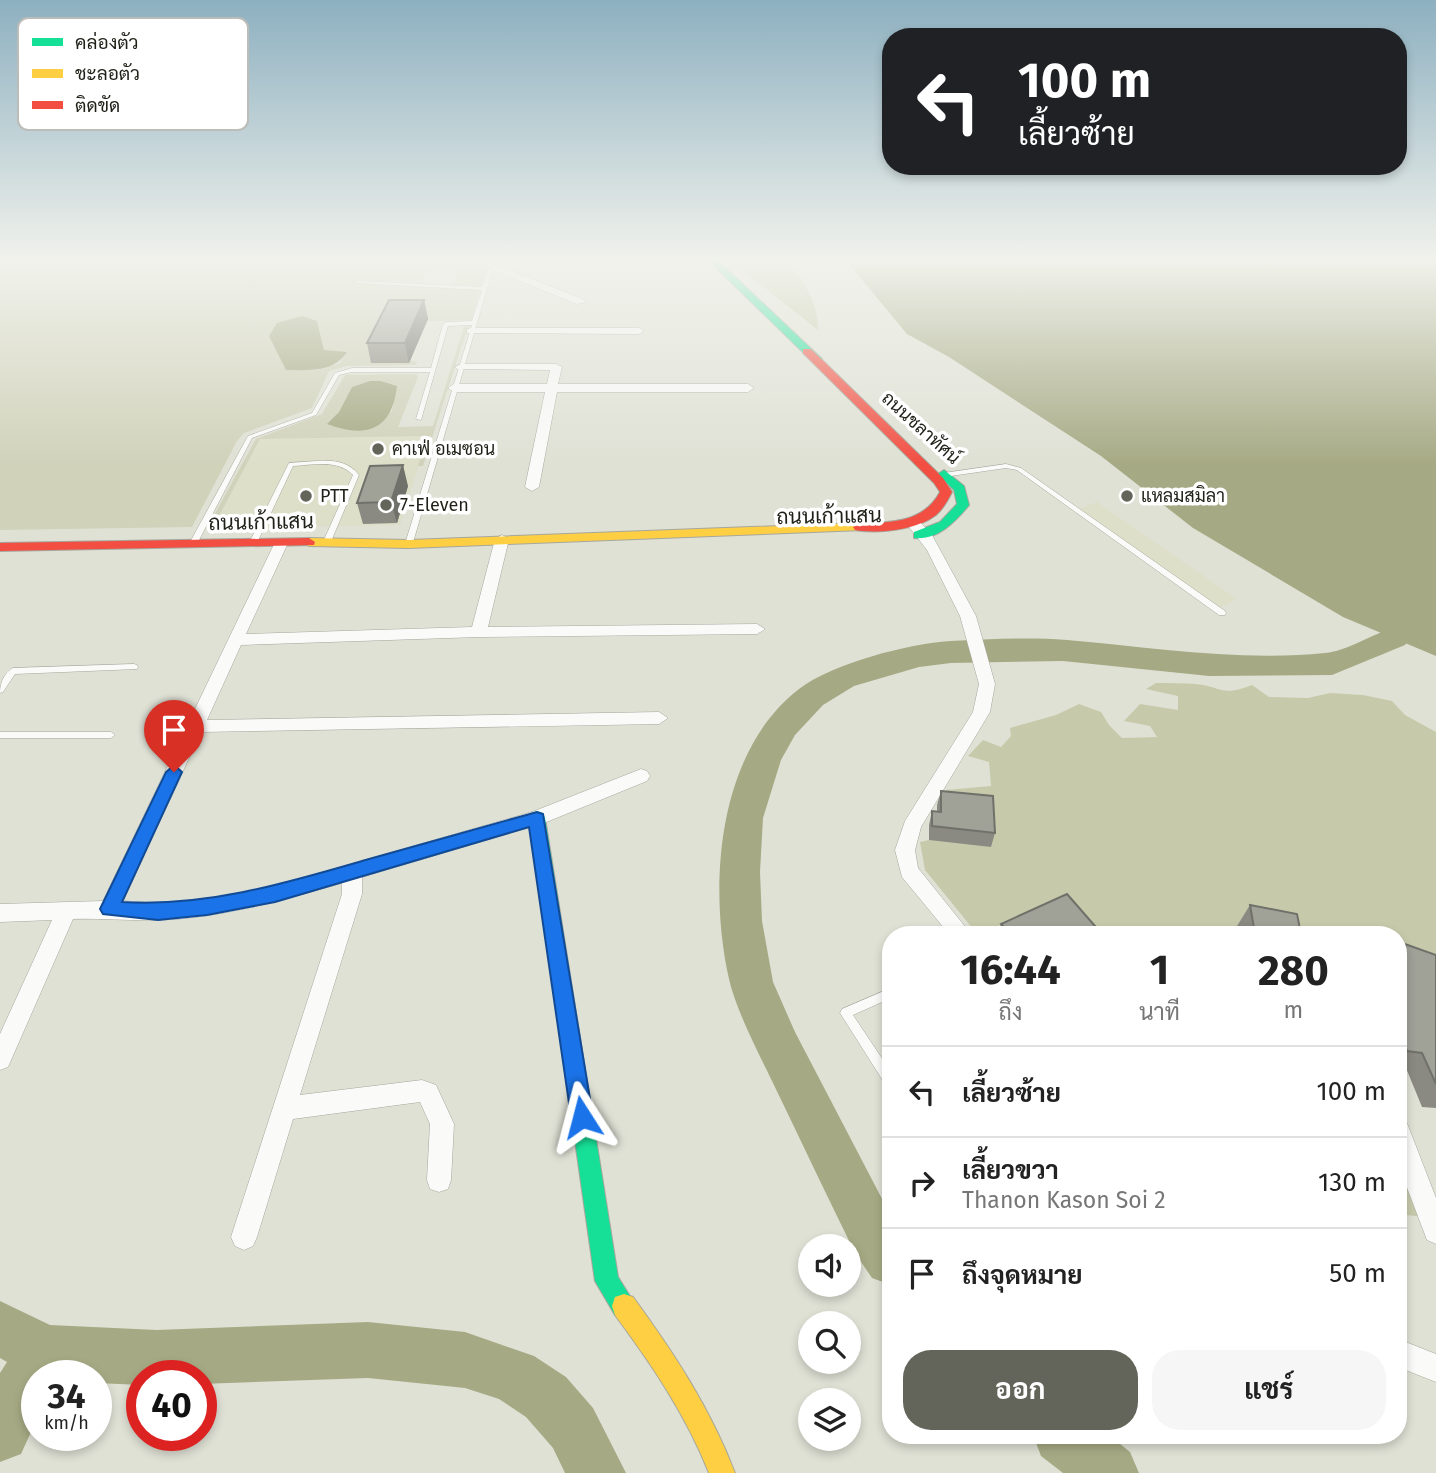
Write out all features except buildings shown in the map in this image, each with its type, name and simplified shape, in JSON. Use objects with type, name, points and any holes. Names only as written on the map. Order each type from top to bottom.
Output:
[{"type":"main road","name":"ถนนชลาทัศน์","points":[[782,327],[939,481],[946,492],[943,503],[932,514],[913,523]]},
{"type":"main road","name":"ถนนชลาทัศน์","points":[[807,351],[960,489],[963,505],[954,519],[925,535]]},
{"type":"main road","name":"ถนนเก้าแสน","points":[[0,547],[327,542],[409,544],[913,523]]},
{"type":"main road","name":"ถนนเก้าแสน","points":[[523,538],[566,543],[925,535]]},
{"type":"main road","points":[[537,818],[607,1281],[646,1339],[671,1369],[715,1451],[722,1473]]},
{"type":"street","points":[[472,327],[639,331]]},
{"type":"street","points":[[461,367],[556,367],[554,389],[532,487]]},
{"type":"street","points":[[454,388],[748,388]]},
{"type":"street","points":[[913,523],[925,535],[968,616],[987,684],[981,712],[912,826],[905,850],[909,870],[954,926]]},
{"type":"street","points":[[479,632],[502,539]]},
{"type":"street","points":[[109,909],[281,543]]},
{"type":"street","points":[[236,640],[479,632],[757,629]]},
{"type":"street","points":[[195,726],[659,718]]},
{"type":"street","points":[[0,913],[109,909],[158,912],[207,907],[275,894],[537,818],[641,776]]},
{"type":"street","points":[[244,1237],[352,894],[352,872]]},
{"type":"street","points":[[0,1059],[67,911]]},
{"type":"street","points":[[284,1109],[422,1091],[428,1093],[442,1124],[439,1180]]},
{"type":"street","points":[[1407,1154],[1436,1230]]},
{"type":"street","points":[[1407,1357],[1436,1368]]},
{"type":"lane","points":[[419,419],[445,327]]},
{"type":"lane","points":[[409,544],[472,327]]},
{"type":"lane","points":[[193,544],[250,437],[314,414],[337,374],[352,370],[433,370]]},
{"type":"lane","points":[[253,543],[291,464],[338,463],[348,466],[356,475],[327,542]]},
{"type":"lane","points":[[944,475],[1006,466],[1019,469],[1222,613]]},
{"type":"lane","points":[[0,690],[13,671],[134,667]]},
{"type":"lane","points":[[0,735],[111,735]]},
{"type":"lane","points":[[882,997],[846,1013],[882,1069]]},
{"type":"shaded area","points":[[0,327],[313,327],[286,370],[318,370],[340,363],[346,352],[324,350],[318,327],[424,327],[410,360],[417,362],[416,365],[347,366],[329,371],[312,408],[244,433],[237,441],[192,527],[0,530]]},
{"type":"shaded area","points":[[275,327],[318,327],[324,350],[347,352],[328,367],[286,370],[269,336]]},
{"type":"shaded area","points":[[464,327],[468,327],[423,466],[418,466],[427,436],[260,439],[212,529],[207,528],[256,439],[322,414],[345,375],[416,374],[418,377],[398,427],[433,426]],"holes":[[[370,381],[397,386],[392,411],[375,422],[355,430],[328,424],[339,412],[352,387]]]},
{"type":"shaded area","points":[[901,327],[1436,327],[1436,656],[1343,617],[1193,528],[1101,456],[949,357],[907,334]]},
{"type":"shaded area","points":[[370,381],[397,386],[390,413],[383,421],[375,427],[354,431],[327,424],[339,412],[352,387]]},
{"type":"shaded area","points":[[428,436],[400,525],[212,529],[260,439]]},
{"type":"shaded area","points":[[1097,502],[1237,599],[1218,608],[1079,509]]},
{"type":"shaded area","points":[[1156,683],[1196,684],[1228,691],[1252,685],[1269,697],[1308,698],[1330,693],[1363,695],[1392,701],[1405,715],[1436,732],[1436,977],[1407,967],[1407,926],[1064,926],[1042,909],[998,926],[970,926],[925,870],[920,842],[991,810],[937,805],[946,790],[991,786],[989,762],[968,756],[983,740],[1001,747],[1011,736],[1010,728],[1056,715],[1079,704],[1101,712],[1122,738],[1157,737],[1150,726],[1124,721],[1140,704],[1178,710],[1178,696],[1146,689]]},
{"type":"shaded area","points":[[1407,1176],[1424,1217],[1407,1215]]},
{"type":"waterway","points":[[882,1247],[873,1235],[779,1047],[751,982],[741,921],[740,872],[744,818],[763,759],[783,726],[811,697],[842,678],[917,656],[951,652],[1063,650],[1209,665],[1332,664],[1394,638]]},
{"type":"waterway","points":[[0,1328],[45,1352]]},
{"type":"waterway","points":[[45,1352],[157,1358],[368,1350],[465,1360],[514,1376],[546,1397],[573,1428],[596,1473]]},
{"type":"waterway","points":[[0,1433],[14,1403],[45,1352]]},
{"type":"waterway","points":[[1073,1444],[1109,1473]]},
{"type":"traffic: fast","points":[[782,327],[818,361]]},
{"type":"traffic: fast","points":[[919,535],[944,525],[963,505],[960,489],[944,474]]},
{"type":"traffic: fast","points":[[537,818],[607,1281],[624,1306]]},
{"type":"traffic: slow","points":[[309,542],[409,544],[859,527]]},
{"type":"traffic: slow","points":[[624,1306],[692,1407],[722,1473]]},
{"type":"traffic: jam","points":[[807,351],[939,481],[946,492],[940,504],[921,518],[898,525],[859,527]]},
{"type":"traffic: jam","points":[[0,547],[309,542]]},
{"type":"place","name":"คาเฟ่ อเมซอน","points":[[378,449]]},
{"type":"place","name":"PTT","points":[[306,496]]},
{"type":"place","name":"แหลมสมิลา","points":[[1127,496]]},
{"type":"place","name":"7-Eleven","points":[[386,505]]},
{"type":"route","points":[[174,772],[109,909],[158,912],[207,907],[275,894],[537,818],[582,1117]]}]
